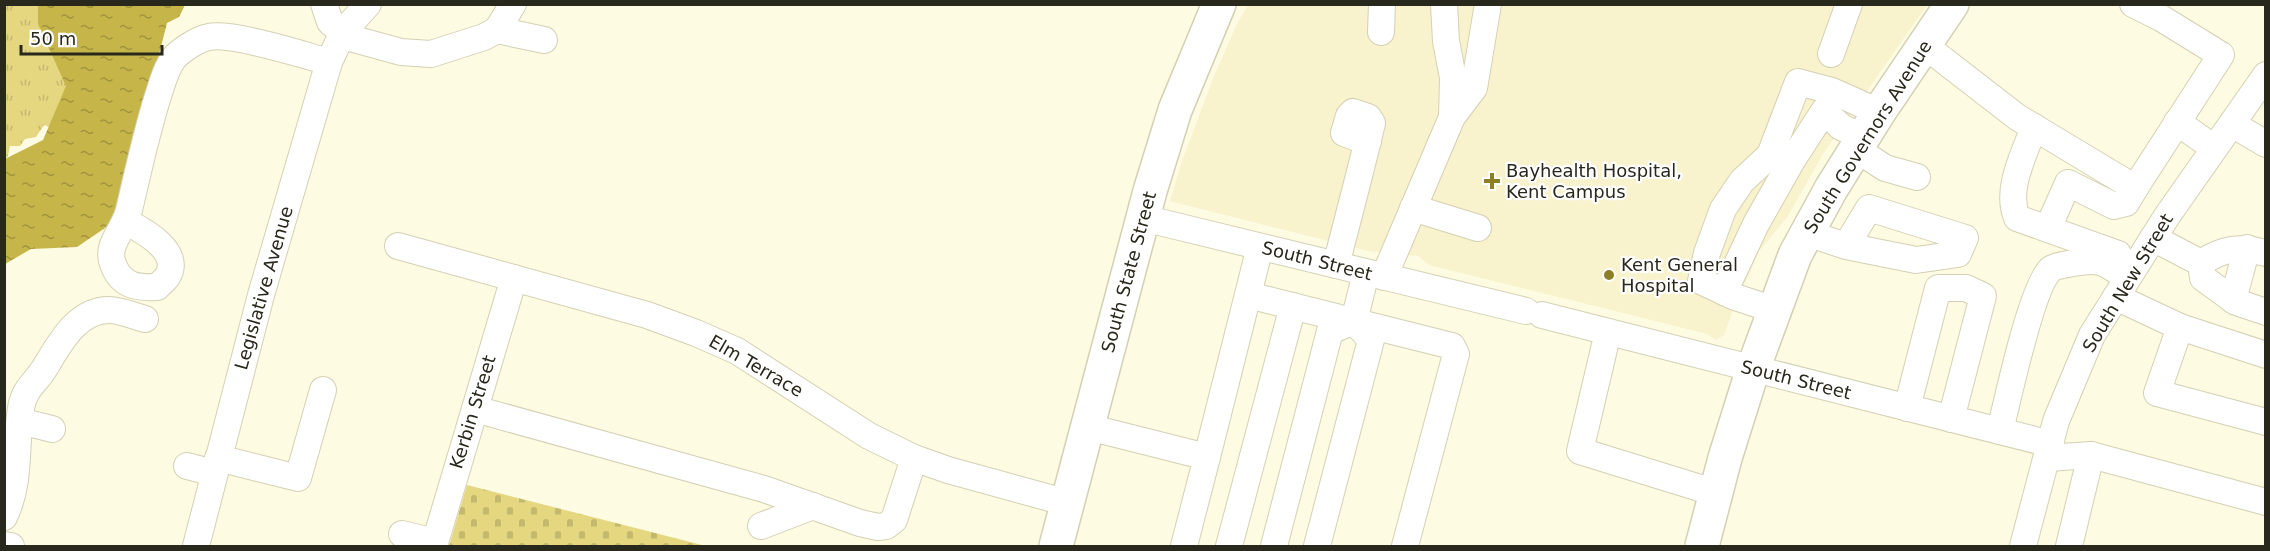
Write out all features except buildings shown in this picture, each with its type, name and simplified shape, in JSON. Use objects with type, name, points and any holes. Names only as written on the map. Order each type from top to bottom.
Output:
[{"type":"main road","name":"South Governors Avenue","points":[[1702,546],[1753,369],[1795,255],[1831,189],[1866,133],[1952,4]]},
{"type":"main road","name":"South State Street","points":[[1056,546],[1143,219],[1175,110],[1216,5]]},
{"type":"street","points":[[324,4],[330,21],[350,38],[391,50],[431,54],[484,37],[497,30],[513,4]]},
{"type":"street","name":"Legislative Avenue","points":[[196,546],[261,295],[329,62],[343,32],[368,4]]},
{"type":"street","points":[[1381,32],[1382,4]]},
{"type":"street","points":[[1444,4],[1446,41],[1453,78],[1452,117]]},
{"type":"street","points":[[1274,546],[1330,331],[1354,321],[1375,275],[1413,208],[1452,117],[1474,88],[1488,4]]},
{"type":"street","points":[[1831,54],[1849,4]]},
{"type":"street","points":[[2048,228],[2068,183],[2114,206],[2126,203],[2221,55],[2161,18],[2133,4]]},
{"type":"street","points":[[497,30],[544,40]]},
{"type":"street","points":[[127,222],[146,135],[165,76],[174,58],[188,47],[209,37],[241,39],[329,62]]},
{"type":"street","points":[[1924,45],[2017,117],[2135,188]]},
{"type":"street","name":"South New Street","points":[[2023,546],[2056,421],[2092,335],[2153,238],[2265,75]]},
{"type":"street","points":[[1774,310],[1701,281],[1707,253],[1723,209],[1742,182],[1770,155],[1798,82],[1832,91],[1866,133],[1885,168],[1917,177]]},
{"type":"street","points":[[1724,292],[1791,162],[1824,111],[1841,127],[1866,133]]},
{"type":"street","points":[[2177,122],[2214,148]]},
{"type":"street","points":[[2232,124],[2265,144]]},
{"type":"street","points":[[2034,127],[2012,191],[2013,208],[2017,218],[2048,228],[2127,279]]},
{"type":"street","points":[[1336,266],[1368,142]]},
{"type":"street","points":[[1413,208],[1478,228]]},
{"type":"street","points":[[1720,216],[1729,235],[1746,246]]},
{"type":"street","name":"South Street","points":[[1143,219],[1534,313],[2000,431],[2049,451],[2091,455],[2265,502]]},
{"type":"street","points":[[1807,232],[1846,246]]},
{"type":"street","points":[[2153,238],[2201,263]]},
{"type":"street","name":"Elm Terrace","points":[[398,246],[647,315],[696,333],[737,351],[869,436],[914,458],[948,470],[1068,503]]},
{"type":"street","points":[[1184,546],[1260,247]]},
{"type":"street","points":[[2201,263],[2215,253],[2256,250],[2233,300]]},
{"type":"street","points":[[2000,431],[2013,374],[2041,280],[2052,267],[2093,260],[2108,264],[2180,327],[2265,355]]},
{"type":"street","points":[[2201,263],[2203,278],[2233,300],[2265,312]]},
{"type":"street","name":"Kerbin Street","points":[[434,544],[514,278]]},
{"type":"street","points":[[1907,408],[1938,288],[1966,288],[1983,296],[1951,419]]},
{"type":"street","points":[[1248,295],[1452,346],[1456,354],[1405,546]]},
{"type":"street","points":[[1229,546],[1293,306]]},
{"type":"street","points":[[4,517],[13,495],[20,421],[26,390],[41,374],[61,341],[73,327],[90,314],[110,310],[145,319]]},
{"type":"street","points":[[1317,546],[1371,340],[1354,321]]},
{"type":"street","points":[[2180,327],[2157,393],[2265,422]]},
{"type":"street","points":[[1608,332],[1580,451],[1716,493]]},
{"type":"street","points":[[187,466],[216,465],[298,478],[323,390]]},
{"type":"street","points":[[475,409],[764,489],[860,523],[878,527],[886,526],[894,520],[914,458]]},
{"type":"street","points":[[20,421],[52,429]]},
{"type":"street","points":[[1088,426],[1207,458]]},
{"type":"street","points":[[2069,546],[2091,455]]},
{"type":"street","points":[[761,526],[813,506]]},
{"type":"street","points":[[402,534],[434,544]]},
{"type":"street","points":[[4,545],[11,546]]},
{"type":"shaded area","name":"Bayhealth Hospital, Kent Campus","points":[[1248,5],[1927,5],[1823,154],[1788,216],[1760,250],[1724,335],[1716,340],[1707,334],[1429,265],[1418,256],[1368,251],[1170,201],[1182,161],[1214,76]]},
{"type":"green space","points":[[5,5],[88,5],[61,131],[44,125],[36,137],[25,139],[20,146],[10,146],[5,159]]},
{"type":"green space","points":[[467,485],[706,546],[449,546]]},
{"type":"water","points":[[38,5],[185,5],[179,17],[167,23],[119,211],[105,228],[77,247],[31,249],[5,264],[5,159],[43,140],[66,86],[38,24]]},
{"type":"place","name":"Bayhealth Hospital, Kent Campus","points":[[1492,181]]},
{"type":"place","name":"Kent General Hospital","points":[[1609,275]]}]
